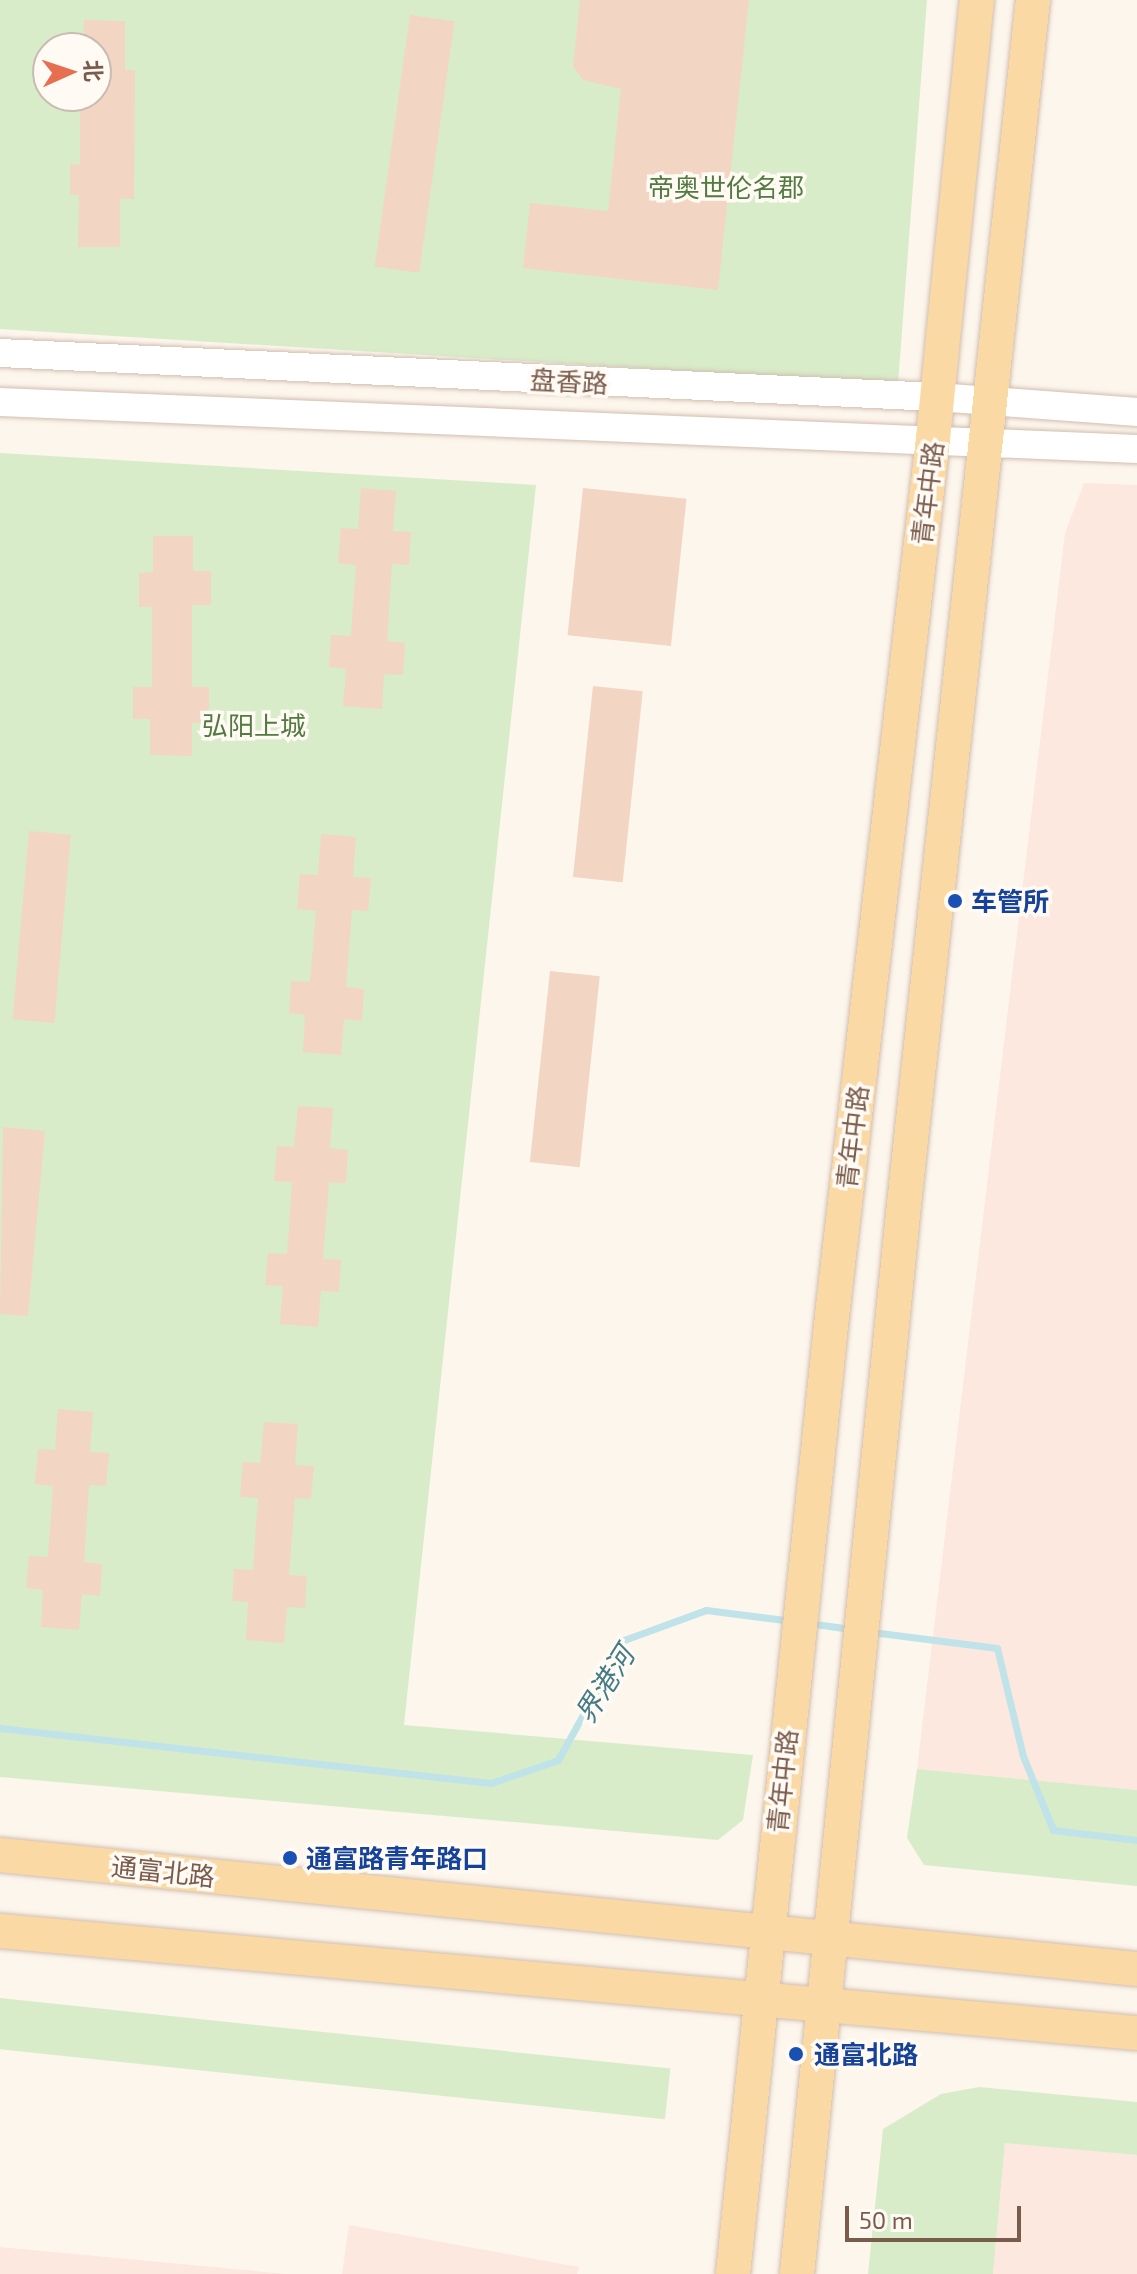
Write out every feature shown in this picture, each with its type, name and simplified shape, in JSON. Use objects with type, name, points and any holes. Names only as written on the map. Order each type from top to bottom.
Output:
[{"type":"main road","name":"青年中路","points":[[733,2274],[766,1932],[933,439],[977,0]]},
{"type":"main road","name":"青年中路","points":[[797,2274],[828,1938],[1033,0]]},
{"type":"main road","name":"通富北路","points":[[0,1855],[1137,1969]]},
{"type":"main road","points":[[0,1931],[672,1989],[759,2002],[1137,2033]]},
{"type":"street","name":"盘香路","points":[[0,353],[937,397],[1137,412]]},
{"type":"street","name":"盘香路","points":[[0,402],[1137,449]]},
{"type":"shaded area","points":[[1084,483],[1137,485],[1137,1790],[917,1769],[1065,533]]},
{"type":"shaded area","points":[[1005,2142],[1137,2155],[1137,2274],[993,2274]]},
{"type":"shaded area","points":[[349,2225],[579,2267],[577,2274],[342,2274]]},
{"type":"shaded area","points":[[0,2247],[287,2274],[0,2274]]},
{"type":"green space","name":"帝奥世伦名郡","points":[[0,0],[927,0],[898,384],[0,329]]},
{"type":"green space","name":"弘阳上城","points":[[0,453],[536,485],[404,1725],[753,1755],[743,1820],[718,1840],[0,1777]]},
{"type":"green space","points":[[917,1769],[1137,1790],[1137,1886],[924,1865],[907,1838]]},
{"type":"green space","points":[[0,1998],[670,2068],[665,2119],[0,2049]]},
{"type":"green space","points":[[979,2087],[1137,2102],[1137,2155],[1005,2143],[993,2274],[868,2274],[883,2129],[941,2094]]},
{"type":"building","points":[[580,0],[749,0],[718,290],[523,268],[530,203],[608,211],[621,89],[583,80],[573,66]]},
{"type":"building","points":[[410,15],[455,21],[419,273],[375,267]]},
{"type":"building","points":[[84,20],[125,21],[125,70],[135,70],[134,199],[120,199],[120,247],[78,247],[79,195],[70,195],[70,164],[80,165],[80,112],[112,112],[112,32],[84,32]]},
{"type":"building","points":[[361,488],[396,491],[393,531],[411,532],[409,565],[392,564],[387,641],[405,643],[403,675],[384,674],[382,709],[343,706],[346,669],[329,667],[331,635],[351,636],[356,565],[338,563],[341,528],[358,529]]},
{"type":"building","points":[[583,488],[686,499],[671,646],[568,635]]},
{"type":"building","points":[[153,536],[193,536],[193,571],[211,571],[211,605],[192,605],[192,687],[209,687],[209,723],[192,723],[192,756],[150,755],[150,719],[133,719],[133,687],[152,687],[152,607],[139,607],[139,573],[153,572]]},
{"type":"building","points":[[593,686],[643,691],[623,882],[573,877]]},
{"type":"building","points":[[29,831],[71,835],[54,1023],[13,1019]]},
{"type":"building","points":[[321,834],[356,837],[353,877],[371,878],[368,911],[352,910],[346,987],[364,989],[362,1021],[344,1019],[341,1055],[303,1052],[305,1015],[289,1013],[291,981],[310,982],[316,911],[297,909],[300,874],[318,875]]},
{"type":"building","points":[[550,971],[600,976],[580,1167],[530,1162]]},
{"type":"building","points":[[298,1106],[333,1108],[330,1148],[348,1150],[346,1183],[329,1182],[323,1259],[341,1260],[339,1292],[321,1291],[318,1327],[280,1324],[283,1286],[265,1285],[268,1253],[287,1254],[292,1182],[274,1181],[277,1146],[294,1147]]},
{"type":"building","points":[[3,1127],[45,1131],[28,1316],[0,1314]]},
{"type":"building","points":[[58,1409],[93,1412],[90,1452],[109,1453],[106,1486],[89,1485],[84,1562],[102,1564],[100,1596],[82,1594],[79,1630],[41,1627],[43,1590],[26,1588],[29,1556],[48,1557],[53,1486],[35,1484],[38,1449],[55,1450]]},
{"type":"building","points":[[264,1422],[298,1424],[295,1465],[314,1466],[311,1499],[295,1498],[289,1575],[307,1576],[305,1608],[287,1607],[284,1643],[246,1640],[248,1602],[232,1601],[234,1569],[253,1570],[258,1498],[240,1497],[243,1462],[260,1463]]},
{"type":"waterway","name":"界港河","points":[[0,1728],[491,1783],[558,1760],[624,1640],[706,1610],[792,1621]]},
{"type":"waterway","name":"界港河","points":[[808,1623],[851,1629]]},
{"type":"waterway","name":"界港河","points":[[872,1632],[997,1648],[1023,1756],[1053,1830],[1137,1840]]},
{"type":"place","name":"车管所","points":[[955,901]]},
{"type":"place","name":"通富路青年路口","points":[[290,1858]]},
{"type":"place","name":"通富北路","points":[[796,2054]]}]
